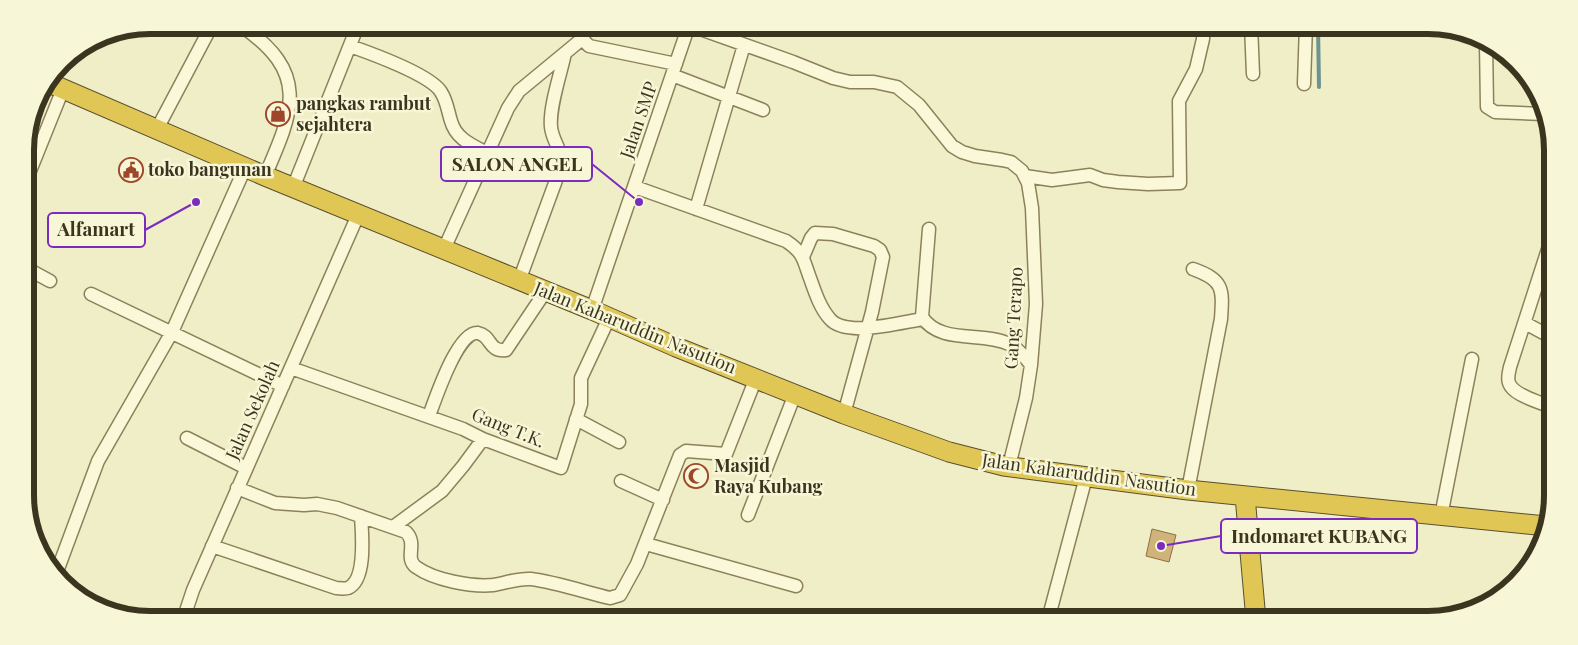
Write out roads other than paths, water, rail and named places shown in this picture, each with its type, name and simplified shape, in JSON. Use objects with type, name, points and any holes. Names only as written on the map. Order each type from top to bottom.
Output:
[{"type":"highway","name":"Jalan Kaharuddin Nasution","points":[[55,85],[245,168],[545,292],[844,414],[949,452],[1009,466],[1188,490],[1540,525]]},
{"type":"highway","points":[[1245,496],[1255,611]]},
{"type":"street","points":[[158,129],[207,34]]},
{"type":"street","points":[[253,34],[280,62],[286,74],[290,95],[289,111],[283,134],[264,176]]},
{"type":"street","points":[[293,188],[355,34]]},
{"type":"street","points":[[581,34],[582,40],[589,46],[674,69],[729,96],[763,110]]},
{"type":"street","name":"Jalan SMP","points":[[592,310],[686,34]]},
{"type":"street","points":[[714,34],[833,78],[850,82],[874,82],[897,87],[919,105],[952,146],[975,156],[1011,162],[1024,173],[1052,180],[1090,175],[1103,180],[1148,184],[1180,183],[1178,101],[1196,68],[1202,34]]},
{"type":"street","points":[[1251,34],[1253,74]]},
{"type":"street","points":[[1304,84],[1306,34]]},
{"type":"street","points":[[444,249],[508,108],[519,91],[582,40]]},
{"type":"street","points":[[696,209],[744,45]]},
{"type":"street","points":[[350,46],[432,81],[441,92],[457,135],[487,153]]},
{"type":"street","points":[[1486,49],[1487,107],[1495,112],[1538,113]]},
{"type":"street","points":[[519,281],[562,164],[562,156],[552,134],[551,124],[565,53]]},
{"type":"street","points":[[34,154],[55,85]]},
{"type":"street","points":[[59,567],[98,461],[172,332],[245,168]]},
{"type":"street","name":"Gang Terapo","points":[[1009,466],[1032,365],[1036,312],[1032,208],[1024,173]]},
{"type":"street","points":[[635,187],[786,241],[798,249],[803,257],[817,297],[831,321],[842,326],[868,328],[923,319]]},
{"type":"street","name":"Jalan Sekolah","points":[[186,611],[193,590],[237,488],[292,368],[358,215]]},
{"type":"street","points":[[929,229],[922,317],[927,325],[938,332],[1007,343],[1018,350],[1032,365]]},
{"type":"street","points":[[803,257],[810,238],[815,233],[833,234],[874,246],[880,250],[883,257],[882,269],[868,328],[844,414]]},
{"type":"street","points":[[1188,490],[1214,358],[1223,297],[1219,283],[1214,278],[1193,269]]},
{"type":"street","points":[[34,272],[50,280]]},
{"type":"street","points":[[1544,273],[1510,366],[1508,380],[1509,384],[1520,393],[1544,404]]},
{"type":"street","points":[[429,416],[453,358],[465,338],[472,333],[479,333],[499,351],[506,350],[545,292]]},
{"type":"street","points":[[91,294],[283,386]]},
{"type":"street","name":"Gang T.K.","points":[[292,368],[429,416],[463,429],[482,439],[561,468],[581,404],[581,378],[609,318]]},
{"type":"street","points":[[1525,323],[1544,333]]},
{"type":"street","points":[[1441,516],[1472,359]]},
{"type":"street","points":[[237,488],[275,503],[317,504],[337,508],[406,532],[412,542],[410,559],[412,564],[423,571],[451,582],[492,585],[531,579],[610,598],[620,595],[637,564],[680,455],[686,451],[726,454],[756,378]]},
{"type":"street","points":[[748,514],[795,394]]},
{"type":"street","points":[[576,419],[620,442]]},
{"type":"street","points":[[187,438],[246,468]]},
{"type":"street","points":[[393,527],[442,491],[482,439]]},
{"type":"street","points":[[1050,611],[1086,477]]},
{"type":"street","points":[[621,481],[663,500]]},
{"type":"street","points":[[212,546],[336,588],[348,588],[356,582],[360,569],[362,552],[361,516]]},
{"type":"street","points":[[646,544],[796,586]]},
{"type":"waterway","points":[[1318,34],[1319,87]]},
{"type":"place","name":"pangkas rambut sejahtera","points":[[278,114]]},
{"type":"place","name":"toko bangunan","points":[[131,170]]},
{"type":"place","name":"Alfamart","points":[[196,202]]},
{"type":"place","name":"SALON ANGEL","points":[[639,202]]},
{"type":"place","name":"Masjid Raya Kubang","points":[[696,476]]},
{"type":"place","name":"Indomaret KUBANG","points":[[1161,546]]}]
